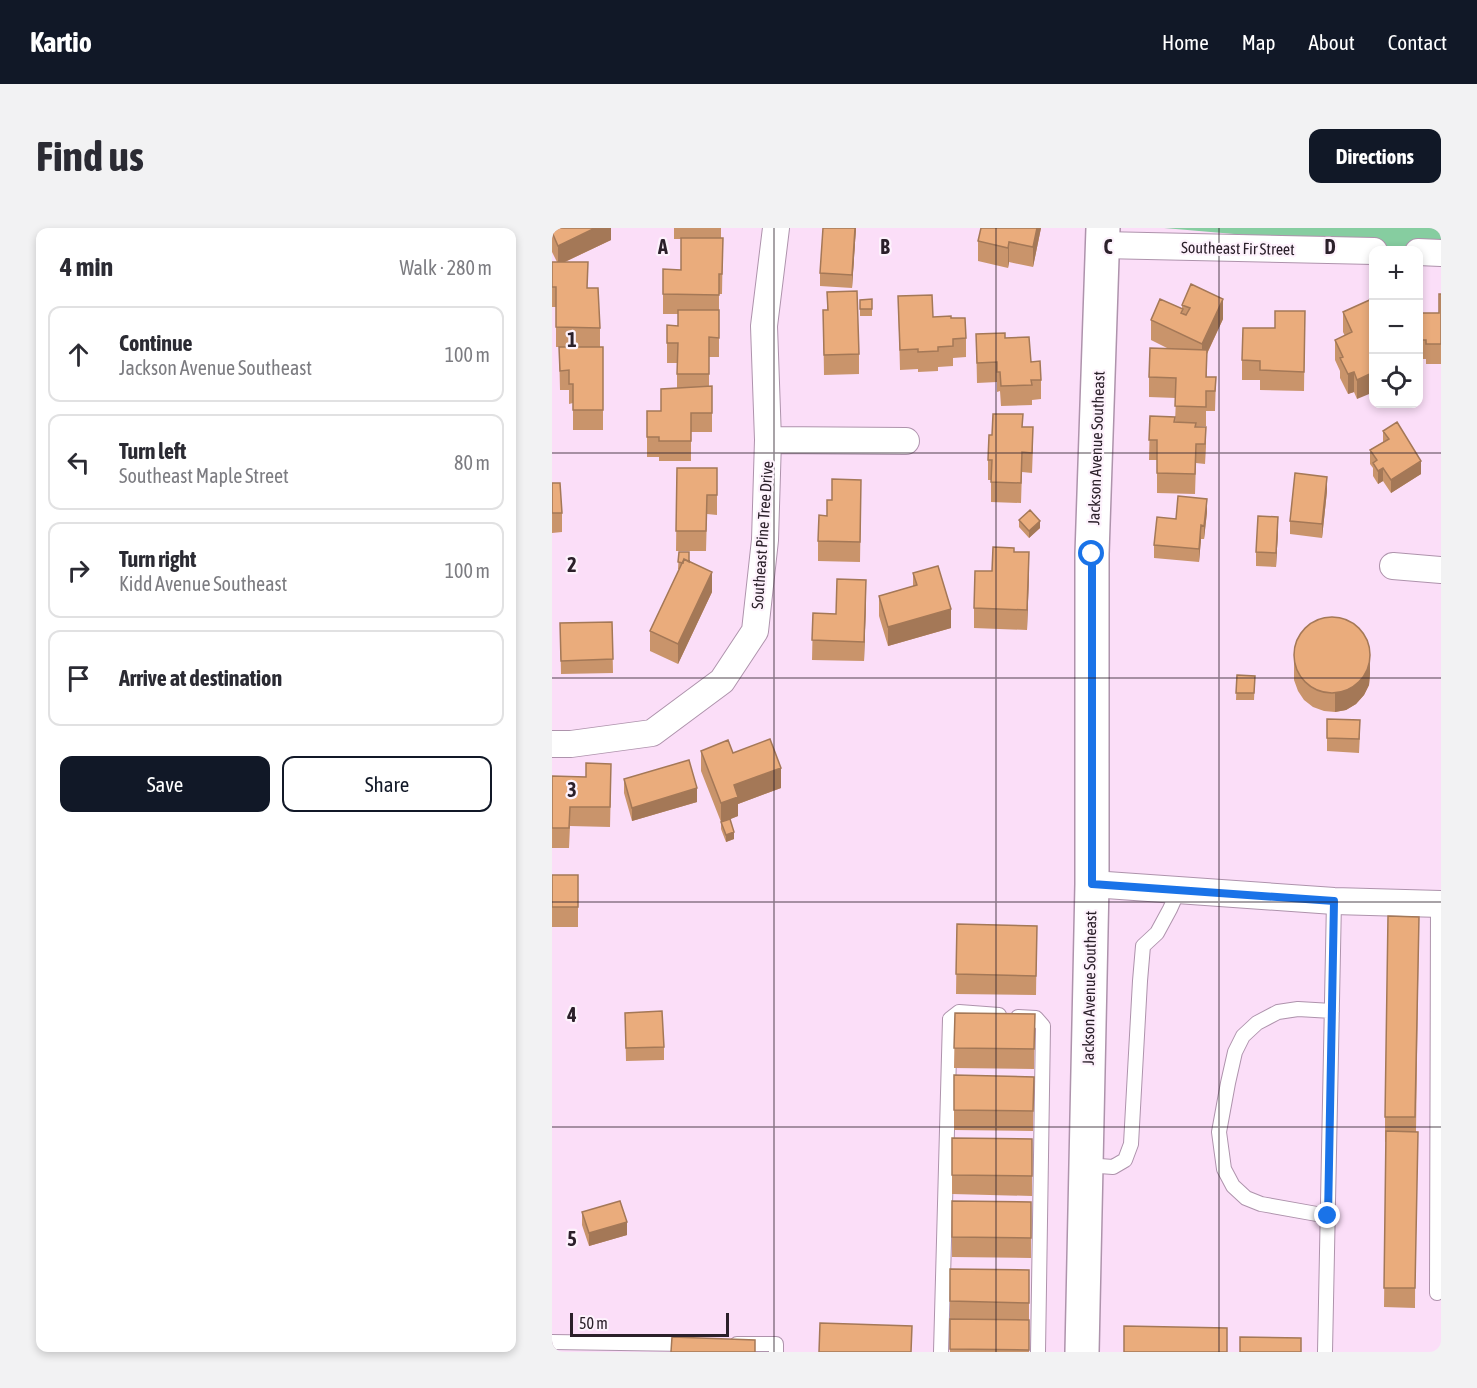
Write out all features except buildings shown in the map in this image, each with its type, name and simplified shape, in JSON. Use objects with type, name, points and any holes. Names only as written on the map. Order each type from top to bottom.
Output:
[{"type":"main road","name":"Jackson Avenue Southeast","points":[[1082,1352],[1092,884],[1092,554],[1102,237]]},
{"type":"street","name":"Southeast Pine Tree Drive","points":[[552,744],[571,744],[652,733],[722,681],[755,631],[765,540],[768,440],[764,326],[776,228]]},
{"type":"street","name":"Southeast Fir Street","points":[[1102,237],[1369,251]]},
{"type":"street","points":[[1423,252],[1441,253]]},
{"type":"street","points":[[768,440],[906,441]]},
{"type":"street","points":[[1393,566],[1441,570]]},
{"type":"street","points":[[1092,884],[1334,901],[1440,904]]},
{"type":"lane","points":[[1086,1165],[1113,1167],[1125,1160],[1131,1144],[1143,946],[1157,933],[1178,891]]},
{"type":"lane","points":[[1325,1352],[1334,901]]},
{"type":"lane","points":[[1437,1293],[1440,904]]},
{"type":"lane","points":[[1328,1216],[1261,1204],[1246,1198],[1233,1186],[1224,1168],[1220,1132],[1235,1052],[1244,1036],[1257,1023],[1278,1012],[1332,1011]]},
{"type":"lane","points":[[941,1352],[949,1273],[953,1144],[950,1019],[959,1012],[1036,1018],[1043,1026],[1036,1145],[1034,1276],[1038,1352]]},
{"type":"lane","points":[[552,1342],[629,1348],[697,1344]]},
{"type":"lane","points":[[719,1344],[776,1344],[776,1352]]},
{"type":"green space","points":[[1164,228],[1441,228],[1441,252],[1423,250],[1423,246],[1372,246]]},
{"type":"route","points":[[1092,554],[1092,884],[1334,901],[1328,1216]]}]
